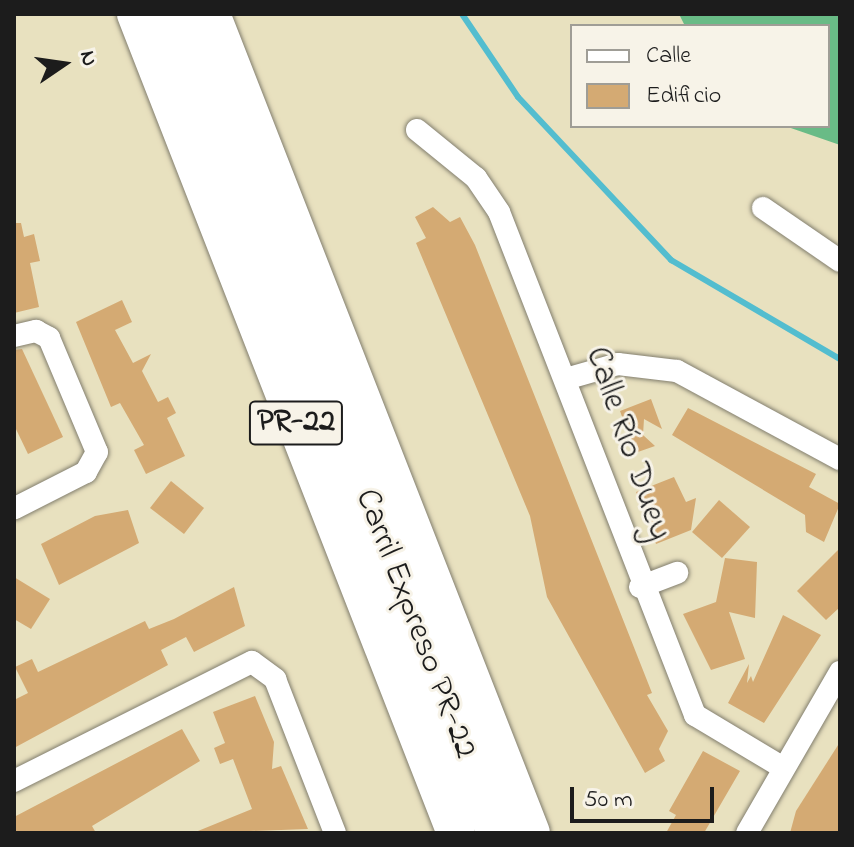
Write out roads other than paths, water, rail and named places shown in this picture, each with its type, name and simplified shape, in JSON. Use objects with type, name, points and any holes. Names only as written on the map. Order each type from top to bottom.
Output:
[{"type":"highway","name":"PR-22","points":[[136,14],[456,833]]},
{"type":"highway","name":"Carril Expreso PR-22","points":[[172,14],[496,833]]},
{"type":"highway","name":"PR-22","points":[[211,14],[531,833]]},
{"type":"street","name":"Calle Río Duey","points":[[417,130],[476,178],[499,212],[569,378],[640,587],[695,715],[782,767]]},
{"type":"street","points":[[763,208],[840,261]]},
{"type":"street","points":[[14,336],[36,331],[49,338],[97,452],[86,472],[15,508]]},
{"type":"street","points":[[569,378],[618,364],[677,371],[840,459]]},
{"type":"street","points":[[640,587],[677,573]]},
{"type":"street","points":[[14,781],[241,663],[264,664],[275,679],[335,833]]},
{"type":"street","points":[[747,833],[782,767],[840,672]]},
{"type":"waterway","points":[[462,14],[518,97],[671,260],[840,359]]}]
